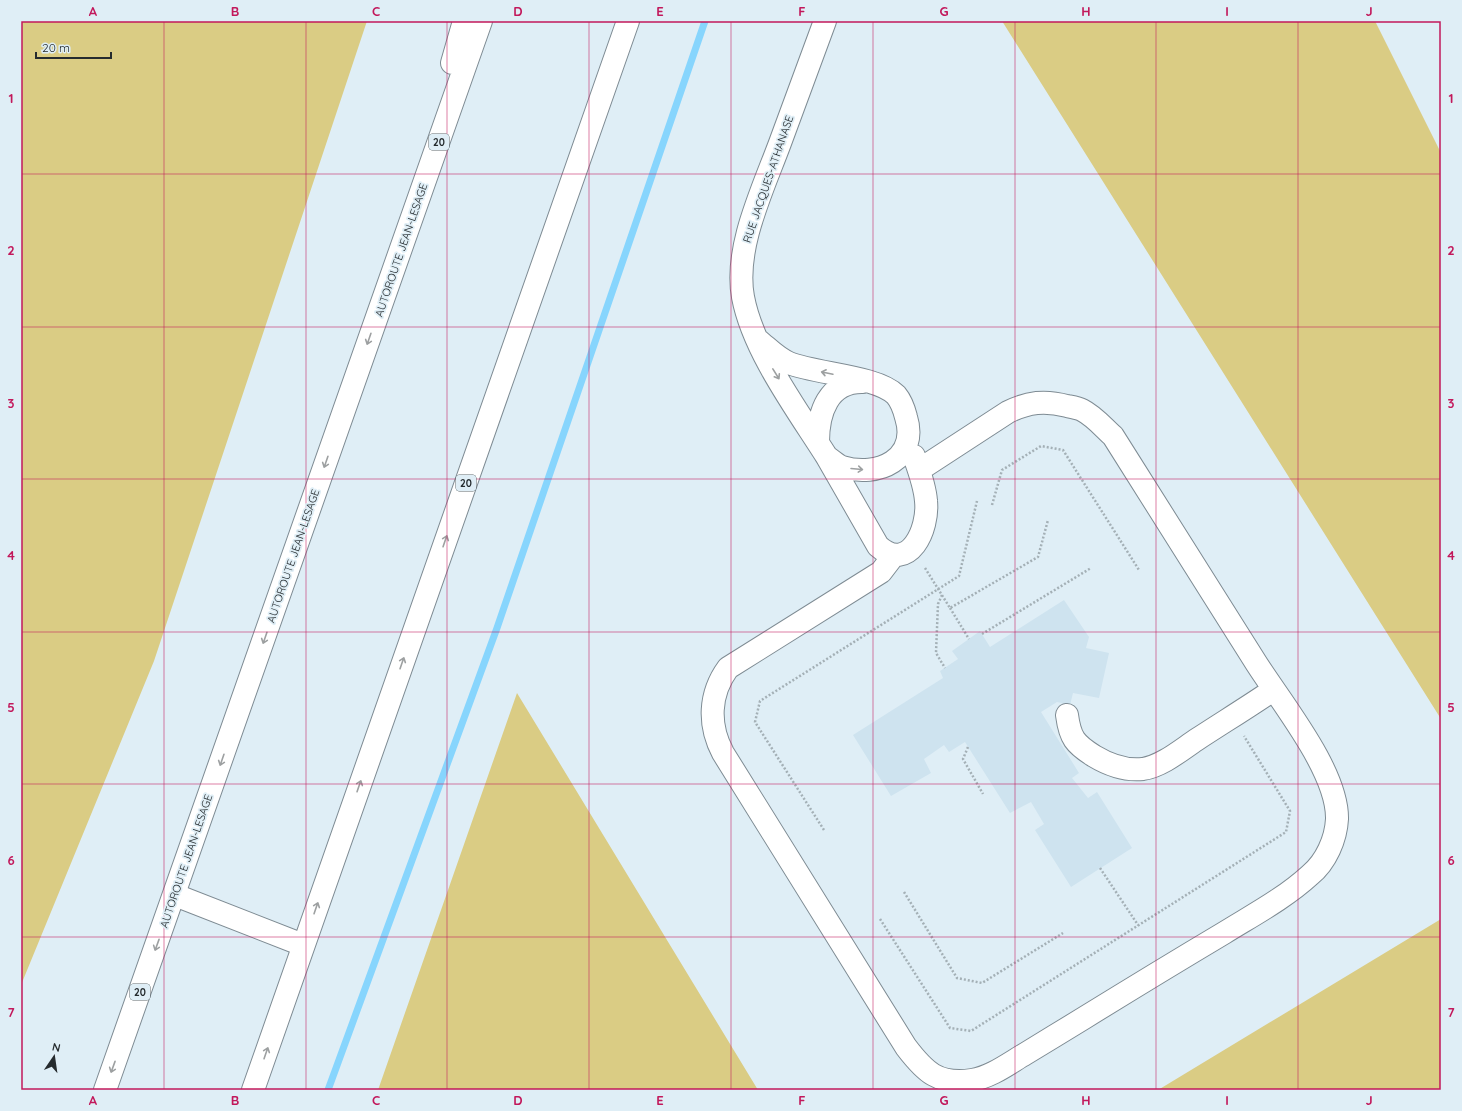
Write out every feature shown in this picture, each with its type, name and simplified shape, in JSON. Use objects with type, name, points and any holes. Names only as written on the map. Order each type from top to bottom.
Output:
[{"type":"main road","points":[[396,263],[464,21]]},
{"type":"main road","name":"AUTOROUTE JEAN-LESAGE","points":[[105,1090],[175,895],[481,21]]},
{"type":"main road","name":"20","points":[[253,1090],[628,21]]},
{"type":"main road","name":"RUE JACQUES-ATHANASE","points":[[758,340],[774,354],[788,363],[804,368],[870,382],[884,387],[896,396],[903,407],[908,423],[904,452],[895,462],[880,468],[859,470],[841,467],[822,449],[768,362],[758,340],[749,320],[743,298],[741,278],[745,245],[761,195],[825,21]]},
{"type":"main road","points":[[870,382],[855,382],[842,386],[833,393],[825,403],[820,415],[822,449],[878,546],[886,553],[903,551]]},
{"type":"main road","points":[[907,438],[919,470],[927,502],[924,524],[919,539],[903,551],[881,572],[728,668],[717,688],[713,702],[713,726],[716,740],[723,753],[906,1047],[920,1065],[930,1074],[942,1079],[957,1081],[974,1080],[988,1076],[1004,1067],[1265,907],[1312,874],[1327,855],[1335,834],[1336,803],[1318,758],[1273,690],[1113,436],[1096,420],[1081,410],[1060,404],[1039,401],[1023,404],[989,424],[919,470]]},
{"type":"main road","points":[[1067,715],[1069,730],[1076,743],[1107,764],[1125,769],[1144,769],[1158,764],[1273,690]]},
{"type":"main road","points":[[175,895],[303,945]]},
{"type":"path","points":[[992,505],[1002,470],[1041,446],[1063,450],[1139,570]]},
{"type":"path","points":[[824,830],[755,722],[760,701],[958,576],[977,501]]},
{"type":"path","points":[[950,608],[1038,557],[1048,520]]},
{"type":"path","points":[[903,551],[938,588],[969,639]]},
{"type":"path","points":[[982,634],[1091,568]]},
{"type":"path","points":[[942,595],[938,604],[936,653],[945,668]]},
{"type":"path","points":[[880,918],[950,1028],[971,1031],[1286,832],[1290,810],[1232,717]]},
{"type":"path","points":[[968,747],[963,759],[983,794]]},
{"type":"path","points":[[1100,868],[1138,925]]},
{"type":"path","points":[[904,892],[957,978],[982,983],[1063,933]]},
{"type":"shaded area","points":[[21,21],[367,21],[154,661],[21,985]]},
{"type":"shaded area","points":[[1002,21],[1375,21],[1441,153],[1441,719]]},
{"type":"shaded area","points":[[1064,600],[1089,637],[1086,648],[1109,653],[1099,698],[1073,693],[1070,705],[1057,702],[1041,712],[1079,773],[1072,778],[1088,798],[1097,792],[1132,848],[1071,887],[1035,830],[1044,824],[1031,802],[1010,813],[965,742],[949,752],[944,745],[924,759],[931,773],[891,796],[853,735],[943,678],[940,671],[958,659],[952,651],[980,631],[990,647]]},
{"type":"shaded area","points":[[517,693],[758,1090],[378,1090]]},
{"type":"shaded area","points":[[1441,919],[1441,1090],[1158,1090]]},
{"type":"waterway","points":[[328,1090],[497,628],[705,21]]}]
